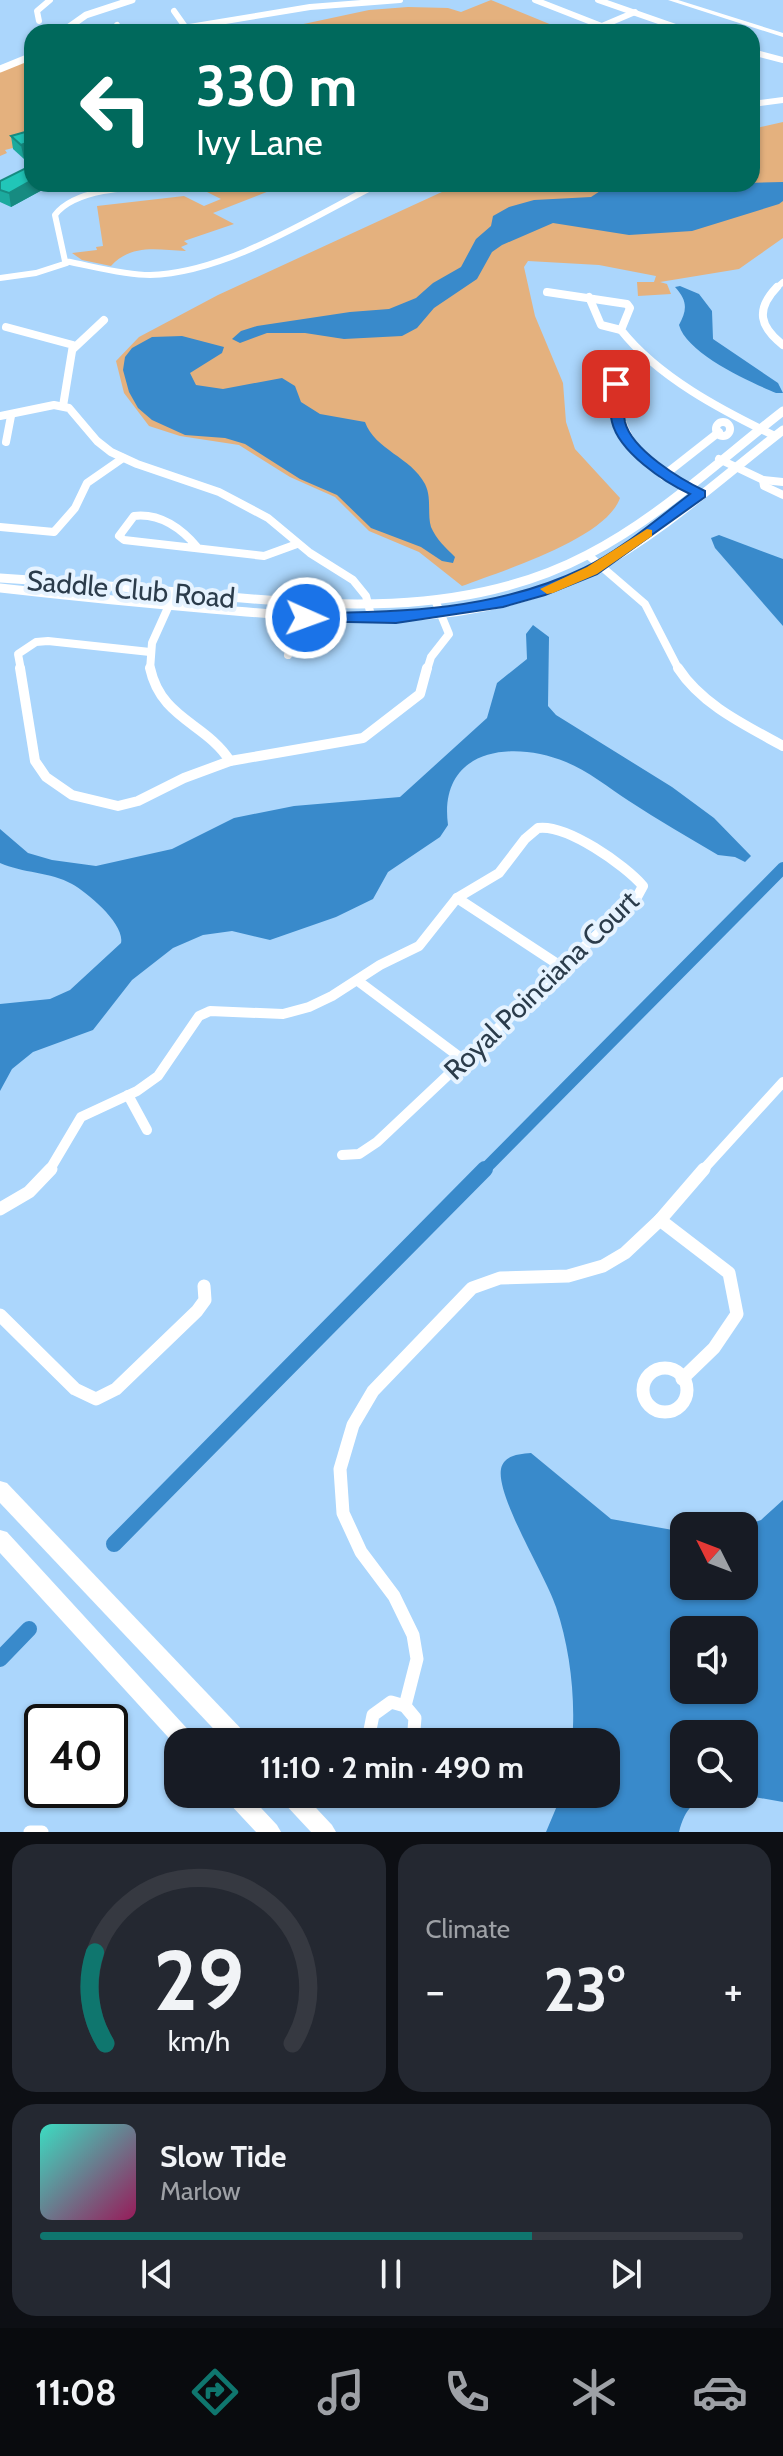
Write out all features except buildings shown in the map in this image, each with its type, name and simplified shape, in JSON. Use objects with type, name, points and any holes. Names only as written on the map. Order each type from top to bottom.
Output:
[{"type":"main road","points":[[671,0],[748,24]]},
{"type":"main road","points":[[694,0],[783,27]]},
{"type":"main road","points":[[760,28],[783,35]]},
{"type":"main road","points":[[0,1490],[227,1728]]},
{"type":"main road","points":[[0,1539],[173,1728]]},
{"type":"main road","points":[[247,1808],[270,1832]]},
{"type":"main road","points":[[302,1808],[325,1832]]},
{"type":"street","points":[[42,22],[37,11],[50,0]]},
{"type":"street","points":[[69,24],[132,0]]},
{"type":"street","points":[[214,24],[310,7],[400,0]]},
{"type":"street","points":[[539,1],[549,0]]},
{"type":"street","points":[[598,0],[616,3],[668,24]]},
{"type":"street","points":[[616,3],[630,0]]},
{"type":"street","points":[[539,1],[597,24]]},
{"type":"street","points":[[174,11],[183,24]]},
{"type":"street","points":[[241,11],[249,19]]},
{"type":"street","points":[[607,24],[635,12]]},
{"type":"street","points":[[760,54],[783,60]]},
{"type":"street","points":[[0,69],[24,59]]},
{"type":"street","points":[[760,103],[783,100]]},
{"type":"street","points":[[67,263],[63,258],[55,215],[57,209],[65,202],[108,192]]},
{"type":"street","points":[[0,278],[67,263],[147,275],[187,272],[254,246],[362,192]]},
{"type":"street","points":[[0,271],[35,270]]},
{"type":"street","points":[[783,282],[761,305],[760,316],[770,336],[783,345]]},
{"type":"street","points":[[547,292],[627,304],[630,308],[621,330]]},
{"type":"street","points":[[589,297],[601,325],[621,330],[635,346],[679,381],[759,429],[779,433]]},
{"type":"street","points":[[63,406],[73,349],[104,320]]},
{"type":"street","points":[[6,327],[67,341],[73,349]]},
{"type":"street","points":[[620,369],[615,405],[619,424],[628,439],[663,476],[700,494]]},
{"type":"street","points":[[0,416],[63,406],[74,411],[96,441],[123,458],[230,497],[282,528],[297,544],[356,580],[372,606],[372,619]]},
{"type":"street","name":"Saddle Club Road","points":[[0,578],[305,605],[372,606],[492,591],[550,572],[588,555],[783,411]]},
{"type":"street","points":[[6,442],[11,416]]},
{"type":"street","points":[[663,476],[719,432]]},
{"type":"street","name":"Saddle Club Road","points":[[0,588],[297,617],[372,619],[442,613],[503,602],[540,592],[601,565],[779,433]]},
{"type":"street","points":[[0,527],[54,532],[75,508],[87,483],[123,458]]},
{"type":"street","points":[[719,459],[763,480],[783,482]]},
{"type":"street","points":[[763,480],[764,486],[783,495]]},
{"type":"street","points":[[198,548],[184,533],[145,514],[134,516],[119,536],[124,540],[264,556],[297,544]]},
{"type":"street","points":[[588,555],[621,579],[658,622],[674,662],[699,693],[740,722],[783,746]]},
{"type":"street","points":[[175,592],[150,652],[152,675],[167,706],[186,723],[220,743],[230,761]]},
{"type":"street","points":[[150,652],[48,641],[36,642],[18,654],[30,748],[46,777],[72,795],[118,806],[138,801],[184,778],[230,761],[363,738],[420,694],[427,684],[429,661],[449,634],[435,600]]},
{"type":"street","points":[[288,655],[297,617]]},
{"type":"street","name":"Royal Poinciana Court","points":[[342,1155],[359,1154],[377,1142],[637,897],[643,886],[631,872],[561,829],[549,825],[538,826],[528,834],[500,872],[457,898]]},
{"type":"street","points":[[0,1209],[29,1192],[49,1172],[81,1117],[128,1095],[158,1076],[199,1016],[210,1011],[280,1015],[302,1010],[358,981],[376,967],[418,947],[433,933],[457,898],[562,967]]},
{"type":"street","points":[[358,981],[465,1061]]},
{"type":"street","points":[[416,1728],[405,1706],[417,1659],[413,1635],[394,1596],[361,1552],[343,1513],[340,1469],[353,1425],[373,1391],[472,1288],[500,1278],[568,1276],[603,1266],[625,1253],[660,1220],[783,1082]]},
{"type":"street","points":[[128,1095],[147,1130]]},
{"type":"street","points":[[660,1220],[729,1273],[737,1314],[714,1348],[682,1379]]},
{"type":"street","points":[[0,1315],[75,1389],[96,1399],[116,1389],[197,1311],[205,1300],[204,1286]]},
{"type":"street","points":[[372,1728],[371,1722],[378,1709],[391,1702],[405,1706]]},
{"type":"street","points":[[30,1832],[42,1832]]},
{"type":"shaded area","points":[[491,0],[550,24],[303,24],[369,10],[408,7],[448,8],[461,12]]},
{"type":"shaded area","points":[[24,61],[24,145],[5,150],[7,153],[0,156],[0,69]]},
{"type":"shaded area","points":[[783,122],[783,238],[739,269],[660,282],[667,284],[671,294],[638,296],[637,282],[654,282],[656,276],[599,265],[528,261],[524,267],[535,316],[563,383],[566,422],[575,449],[620,498],[611,513],[595,527],[550,552],[462,586],[419,552],[369,531],[335,497],[290,477],[239,445],[180,436],[149,426],[124,393],[116,361],[139,337],[218,295],[442,192],[760,192],[760,127]]},
{"type":"shaded area","points":[[207,192],[267,192],[213,213],[234,224],[184,241],[188,244],[181,247],[186,251],[137,251],[111,266],[82,260],[72,253],[97,250],[96,247],[103,246],[97,206],[184,196],[204,206],[221,199]]},
{"type":"water","points":[[783,182],[783,201],[692,231],[629,235],[553,223],[492,252],[477,279],[434,308],[417,328],[402,336],[344,339],[305,333],[267,333],[240,343],[232,339],[241,331],[257,326],[389,309],[416,298],[433,283],[461,267],[476,239],[491,226],[493,216],[509,207],[534,200],[591,197],[599,192],[760,192],[760,183]]},
{"type":"water","points":[[675,287],[699,294],[712,311],[713,339],[778,383],[783,393],[776,393],[736,374],[706,356],[684,336],[679,325],[685,306]]},
{"type":"water","points":[[182,336],[224,347],[222,353],[190,373],[196,385],[223,389],[282,378],[295,386],[301,402],[320,414],[365,422],[377,440],[411,467],[425,484],[431,527],[455,557],[453,563],[442,561],[421,547],[371,528],[337,495],[300,479],[245,444],[225,438],[185,435],[152,420],[138,408],[129,392],[123,370],[125,357],[132,348],[152,337]]},
{"type":"water","points":[[719,535],[783,559],[783,626],[715,548],[711,538]]},
{"type":"water","points":[[533,625],[549,637],[548,706],[556,715],[672,787],[714,818],[751,856],[745,862],[718,855],[566,762],[523,752],[501,752],[482,757],[466,766],[454,780],[448,800],[448,825],[440,837],[388,872],[373,899],[336,917],[270,940],[232,931],[203,935],[173,948],[132,980],[93,1030],[33,1052],[12,1069],[0,1091],[0,1004],[50,999],[70,990],[121,943],[121,935],[111,918],[79,888],[55,877],[0,863],[0,829],[28,853],[96,866],[172,849],[234,818],[294,806],[400,797],[487,718],[497,683],[527,659],[526,634]]},
{"type":"water","points":[[531,1453],[611,1519],[670,1530],[670,1600],[758,1600],[758,1521],[783,1500],[783,1802],[758,1798],[758,1720],[670,1720],[670,1808],[690,1808],[679,1832],[546,1832],[556,1808],[620,1808],[620,1728],[573,1728],[572,1691],[561,1623],[551,1593],[506,1498],[502,1482],[503,1464],[513,1456]]},
{"type":"waterway","points":[[483,1171],[783,868]]},
{"type":"waterway","points":[[114,1544],[485,1169]]},
{"type":"waterway","points":[[0,1659],[29,1629]]},
{"type":"slow traffic","points":[[547,589],[592,570],[647,533]]},
{"type":"route","points":[[306,618],[421,616],[503,602],[540,592],[592,570],[700,494],[663,476],[628,439],[619,424],[615,405],[616,384]]}]
